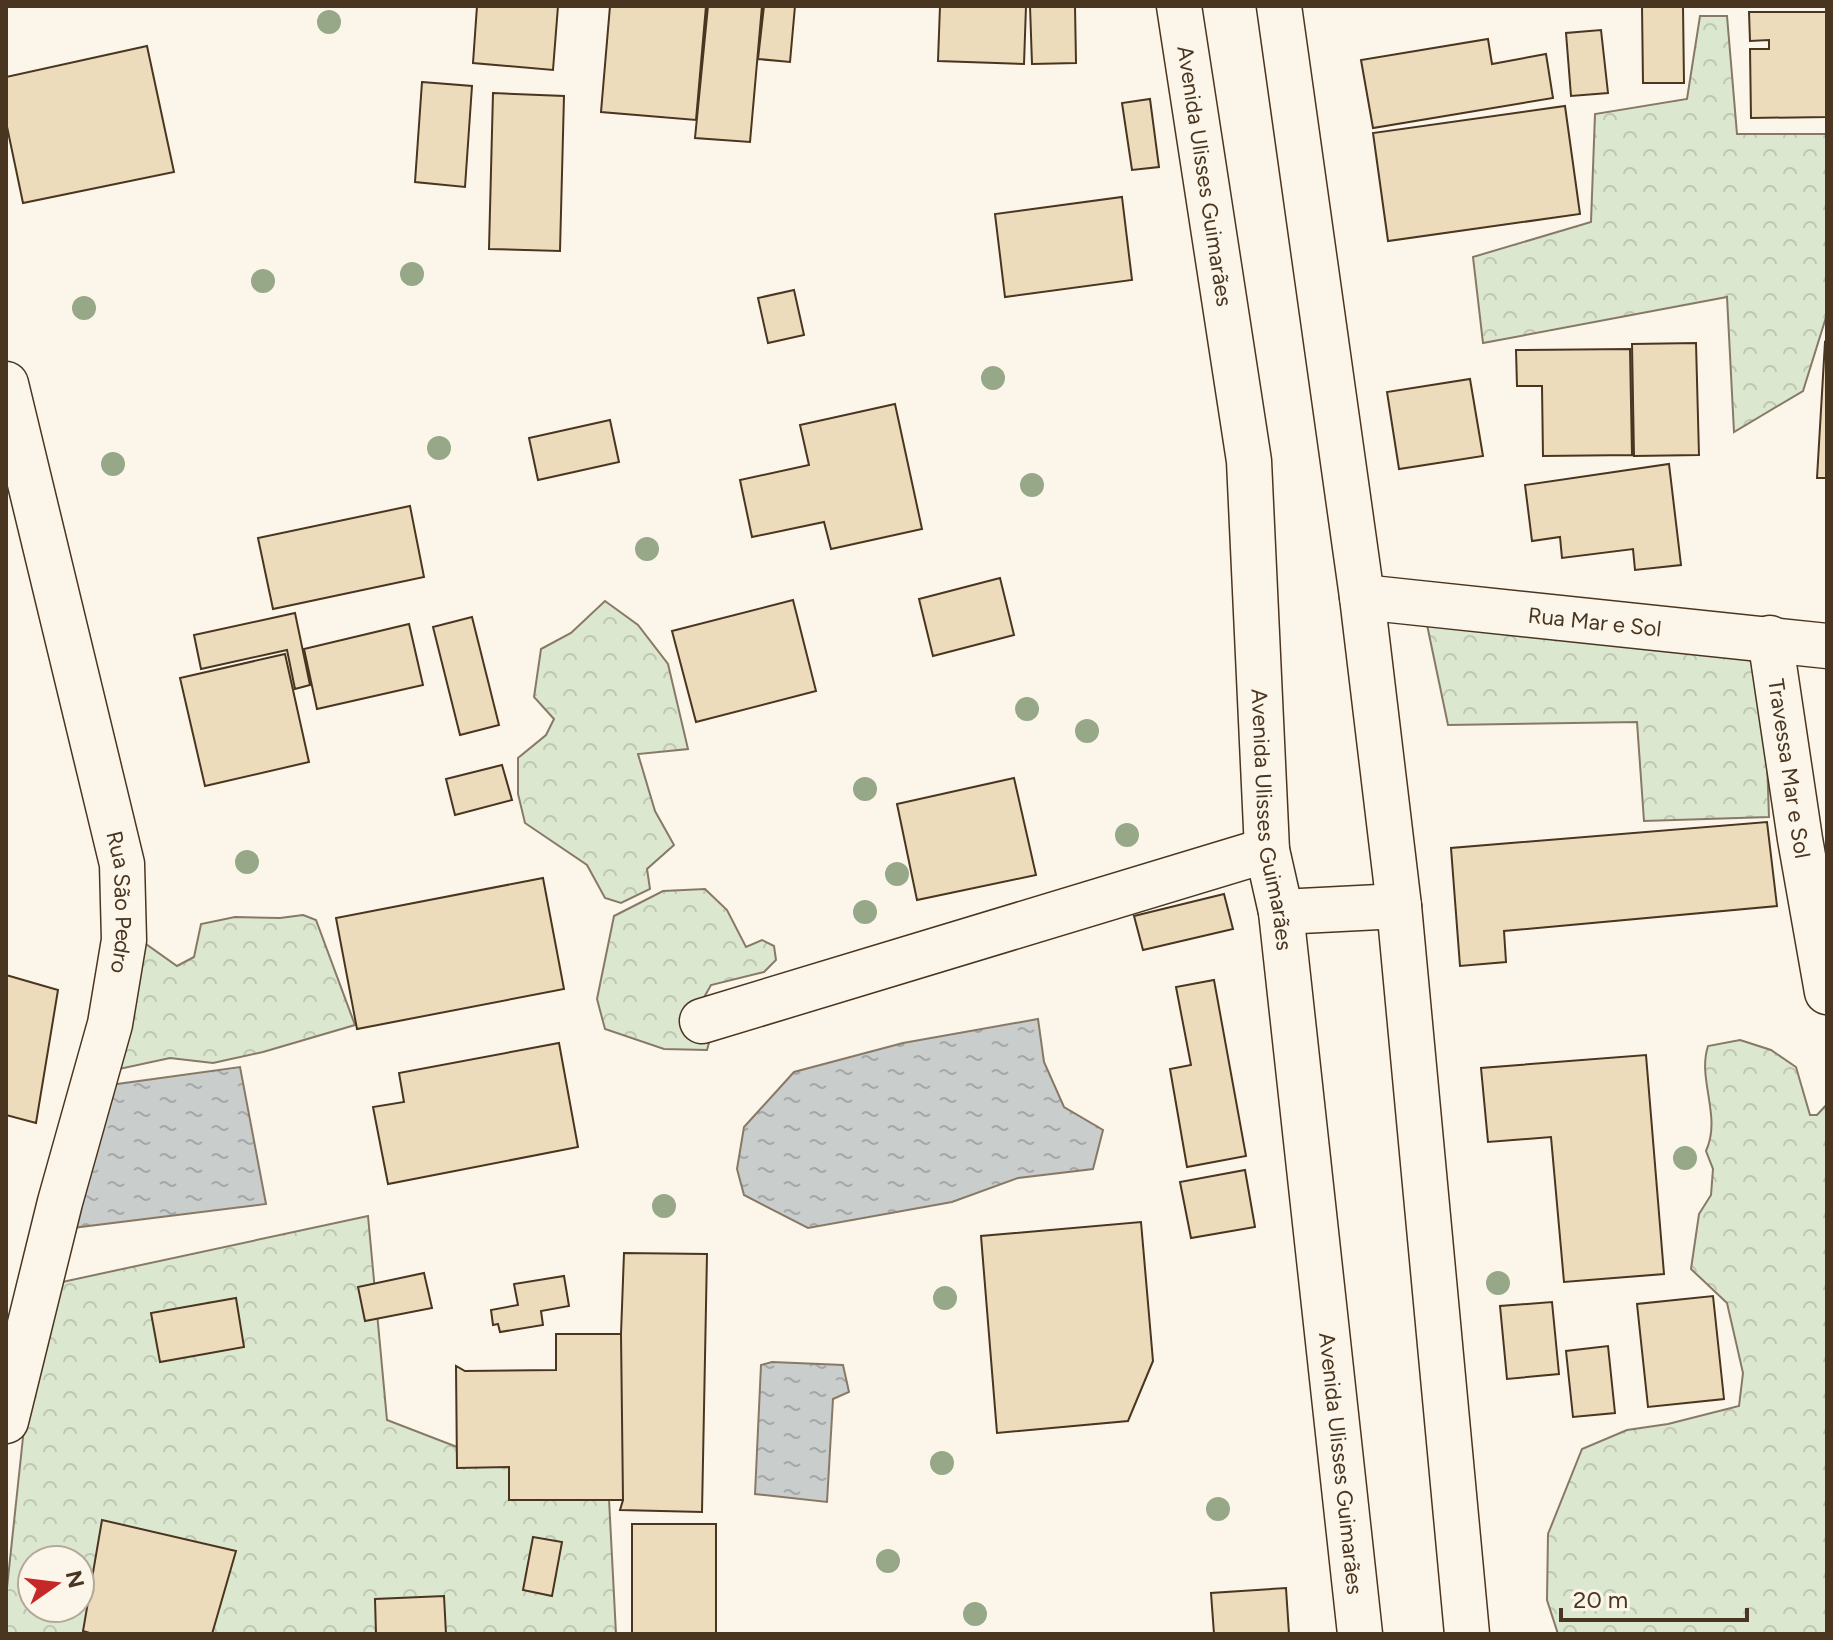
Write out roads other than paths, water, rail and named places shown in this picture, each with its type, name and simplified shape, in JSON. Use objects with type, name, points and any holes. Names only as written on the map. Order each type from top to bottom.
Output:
[{"type":"main road","name":"Avenida Ulisses Guimarães","points":[[1179,6],[1249,461],[1267,850],[1281,912],[1360,1634]]},
{"type":"main road","points":[[1279,6],[1362,597],[1399,906],[1467,1634]]},
{"type":"main road","name":"Rua São Pedro","points":[[6,384],[122,864],[124,940],[110,1024],[60,1202],[6,1421]]},
{"type":"main road","name":"Rua Mar e Sol","points":[[1362,597],[1827,646]]},
{"type":"main road","name":"Travessa Mar e Sol","points":[[1770,638],[1827,992]]},
{"type":"main road","points":[[702,1021],[1267,850]]},
{"type":"main road","points":[[1281,912],[1399,906]]},
{"type":"water","points":[[1038,1019],[1044,1062],[1064,1107],[1103,1130],[1093,1169],[1018,1178],[952,1202],[808,1228],[744,1195],[737,1169],[744,1127],[794,1072],[903,1043]]},
{"type":"water","points":[[240,1067],[266,1204],[72,1228],[103,1086]]},
{"type":"water","points":[[772,1362],[843,1365],[849,1392],[833,1399],[827,1502],[755,1494],[761,1365]]}]
